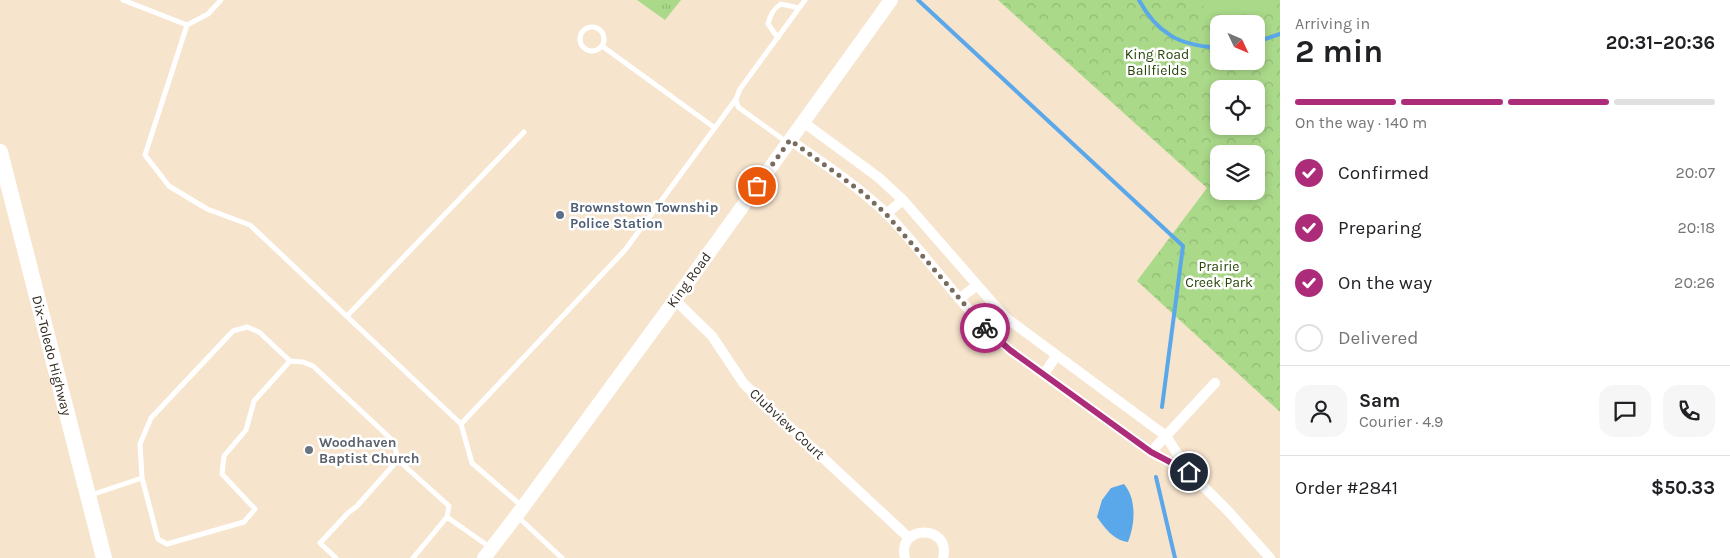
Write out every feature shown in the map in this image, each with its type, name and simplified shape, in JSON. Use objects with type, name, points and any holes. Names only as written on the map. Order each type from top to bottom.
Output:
[{"type":"main road","name":"King Road","points":[[489,555],[891,0]]},
{"type":"main road","name":"Dix-Toledo Highway","points":[[0,152],[104,558]]},
{"type":"street","points":[[803,122],[878,177],[902,200],[1005,317],[1166,436],[1189,472],[1228,511],[1270,558]]},
{"type":"street","points":[[789,141],[862,192],[886,214],[992,335],[1151,452],[1189,472]]},
{"type":"street","points":[[886,214],[902,200]]},
{"type":"street","points":[[959,299],[976,286]]},
{"type":"street","name":"Clubview Court","points":[[675,300],[712,336],[744,384],[909,538]]},
{"type":"street","points":[[1044,374],[1056,356]]},
{"type":"street","points":[[1151,452],[1215,383]]},
{"type":"street","points":[[905,558],[904,549],[909,538],[922,532],[929,532],[935,535],[944,546],[943,558]]},
{"type":"lane","points":[[124,0],[187,25]]},
{"type":"lane","points":[[221,0],[208,14],[187,25],[145,155],[169,186],[207,209],[250,225],[462,424],[472,463],[520,511],[562,558]]},
{"type":"lane","points":[[462,424],[625,250],[736,99],[740,89],[805,0]]},
{"type":"lane","points":[[778,38],[768,24],[775,8],[781,4],[799,8]]},
{"type":"lane","points":[[591,27],[599,29],[604,35],[602,46],[591,51],[584,48],[580,41],[581,33],[591,27]]},
{"type":"lane","points":[[602,46],[715,128]]},
{"type":"lane","points":[[736,99],[738,107],[789,141]]},
{"type":"lane","points":[[347,316],[524,132]]},
{"type":"lane","points":[[290,361],[254,401],[246,430],[224,456],[222,474],[255,509],[244,522],[167,544],[158,539],[142,478],[140,444],[151,418],[233,331],[247,327],[259,332],[290,361],[303,362],[313,366],[390,438],[395,447],[398,460],[449,506],[447,517],[413,558]]},
{"type":"lane","points":[[336,558],[320,543],[357,506],[398,460]]},
{"type":"lane","points":[[88,496],[142,478]]},
{"type":"lane","points":[[447,517],[489,555]]},
{"type":"green space","points":[[637,0],[681,0],[665,20]]},
{"type":"green space","points":[[998,0],[1280,0],[1280,412],[1137,281],[1207,188]]},
{"type":"green space","points":[[1182,0],[1280,0],[1280,4],[1252,10],[1218,9],[1182,2]]},
{"type":"water","points":[[1124,484],[1131,497],[1134,512],[1128,542],[1114,536],[1097,517],[1102,500],[1111,488]]},
{"type":"waterway","points":[[918,0],[1183,246],[1162,407]]},
{"type":"waterway","points":[[1139,0],[1148,15],[1165,32],[1180,40],[1210,47]]},
{"type":"waterway","points":[[1265,39],[1280,34]]},
{"type":"waterway","points":[[1156,477],[1175,558]]},
{"type":"way so far","points":[[757,186],[790,140],[862,192],[886,214],[985,328]]},
{"type":"place","name":"Brownstown Township Police Station","points":[[560,215]]},
{"type":"place","name":"Woodhaven Baptist Church","points":[[309,450]]},
{"type":"route","points":[[985,328],[1010,350],[1151,452],[1189,472]]},
{"type":"park label","name":"King Road Ballfields","points":[[1157,62]]},
{"type":"park label","name":"Prairie Creek Park","points":[[1219,274]]}]
